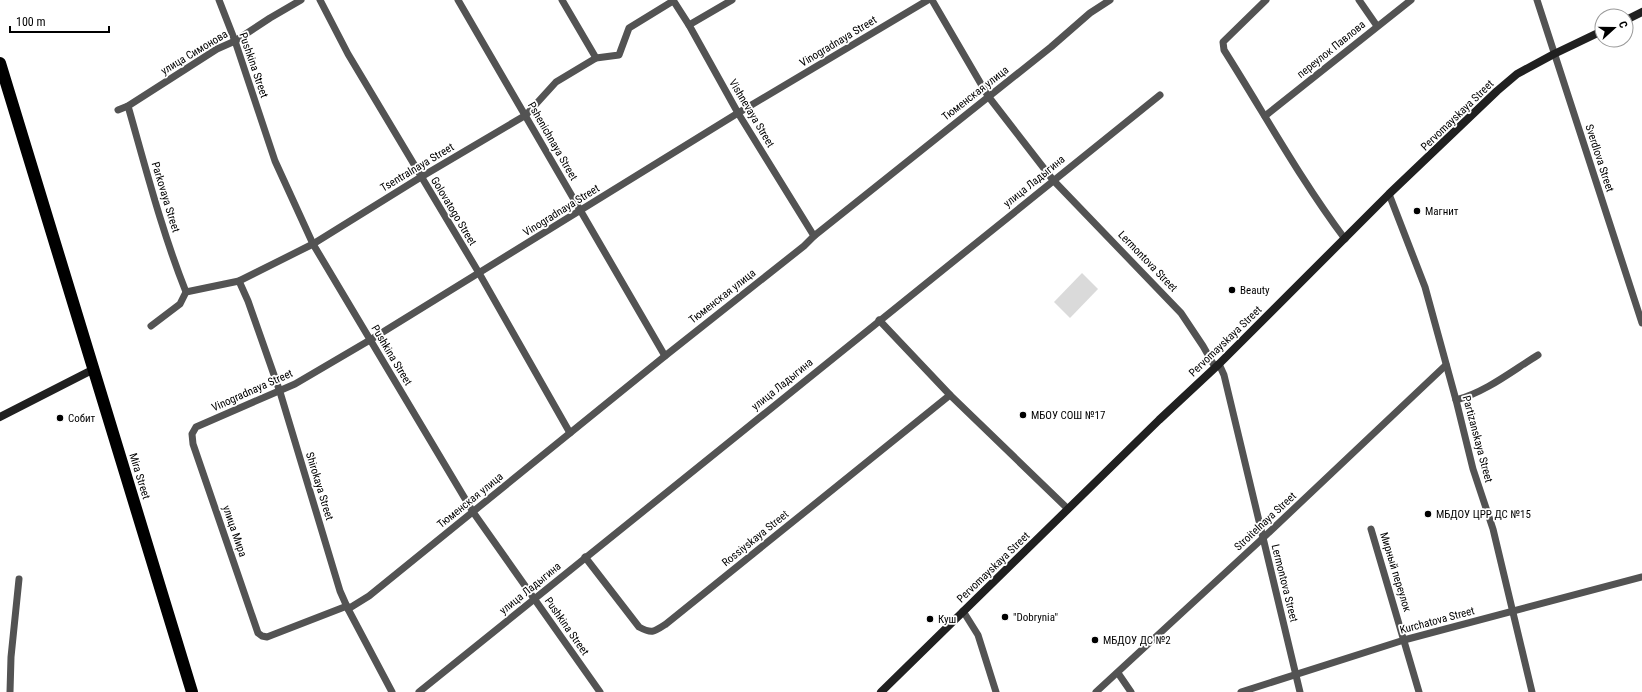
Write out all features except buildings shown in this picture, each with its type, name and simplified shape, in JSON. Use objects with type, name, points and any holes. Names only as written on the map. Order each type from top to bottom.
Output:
[{"type":"highway","name":"Mira Street","points":[[0,63],[192,692]]},
{"type":"street","name":"Pushkina Street","points":[[219,0],[235,41],[275,160],[313,244],[473,512],[600,692]]},
{"type":"street","name":"улица Симонова","points":[[118,110],[128,106],[217,49],[235,41],[301,0]]},
{"type":"street","name":"Golovatogo Street","points":[[320,0],[348,54],[479,273],[570,433]]},
{"type":"street","name":"Pshenichnaya Street","points":[[458,0],[665,356]]},
{"type":"street","points":[[562,0],[596,58]]},
{"type":"street","points":[[689,25],[732,0]]},
{"type":"street","name":"Vinogradnaya Street","points":[[199,425],[280,392],[370,340],[738,113],[928,0]]},
{"type":"street","name":"Lermontova Street","points":[[932,0],[988,96],[1053,180],[1181,313],[1224,375],[1300,692]]},
{"type":"street","name":"Тюменская улица","points":[[270,636],[347,608],[369,596],[665,356],[804,246],[814,236],[1051,47],[1090,13],[1110,0]]},
{"type":"street","points":[[1266,0],[1223,42],[1224,50],[1266,116],[1285,150],[1345,239]]},
{"type":"street","points":[[1359,0],[1377,26]]},
{"type":"street","name":"переулок Павлова","points":[[1266,116],[1377,26],[1412,0]]},
{"type":"street","name":"Sverdlova Street","points":[[1537,0],[1642,323]]},
{"type":"street","name":"Tsentralnaya Street","points":[[186,292],[239,281],[313,244],[421,177],[526,115],[556,82],[596,58],[619,55],[629,28],[673,1]]},
{"type":"street","name":"Vishnevaya Street","points":[[673,1],[689,25],[738,113],[814,236]]},
{"type":"street","name":"Pervomayskaya Street","points":[[881,692],[1497,91],[1518,74],[1554,54],[1594,35]]},
{"type":"street","name":"улица Ладыгина","points":[[419,692],[1160,95]]},
{"type":"street","name":"Parkovaya Street","points":[[128,106],[156,206],[186,292]]},
{"type":"street","name":"Partizanskaya Street","points":[[1390,194],[1425,287],[1473,469],[1493,529],[1532,692]]},
{"type":"street","name":"Shirokaya Street","points":[[239,281],[248,301],[280,392],[337,581],[347,608],[392,692]]},
{"type":"street","points":[[151,326],[180,304],[186,292]]},
{"type":"street","points":[[879,320],[950,395],[1068,509]]},
{"type":"street","points":[[1456,400],[1470,397],[1505,377],[1538,354]]},
{"type":"street","name":"Stroitelnaya Street","points":[[1096,692],[1263,538],[1446,365]]},
{"type":"street","points":[[0,417],[94,369]]},
{"type":"street","name":"Rossiyskaya Street","points":[[585,557],[639,627],[648,632],[656,631],[950,395]]},
{"type":"street","name":"улица Мира","points":[[199,425],[192,434],[193,444],[257,630],[262,636],[270,636]]},
{"type":"street","name":"Мирный переулок","points":[[1371,529],[1418,692]]},
{"type":"street","name":"Kurchatova Street","points":[[1240,692],[1404,640],[1642,577]]},
{"type":"street","points":[[10,692],[11,657],[18,579]]},
{"type":"street","points":[[963,612],[978,636],[996,692]]},
{"type":"street","points":[[1118,673],[1131,692]]},
{"type":"shaded area","points":[[1082,273],[1098,289],[1070,318],[1054,302]]},
{"type":"place","name":"Магнит","points":[[1417,211]]},
{"type":"place","name":"Beauty","points":[[1232,290]]},
{"type":"place","name":"МБОУ СОШ №17","points":[[1023,415]]},
{"type":"place","name":"Собит","points":[[60,418]]},
{"type":"place","name":"МБДОУ ЦРР ДС №15","points":[[1428,514]]},
{"type":"place","name":"\"Dobrynia\"","points":[[1005,617]]},
{"type":"place","name":"Куш","points":[[930,619]]},
{"type":"place","name":"МБДОУ ДС №2","points":[[1095,640]]}]
